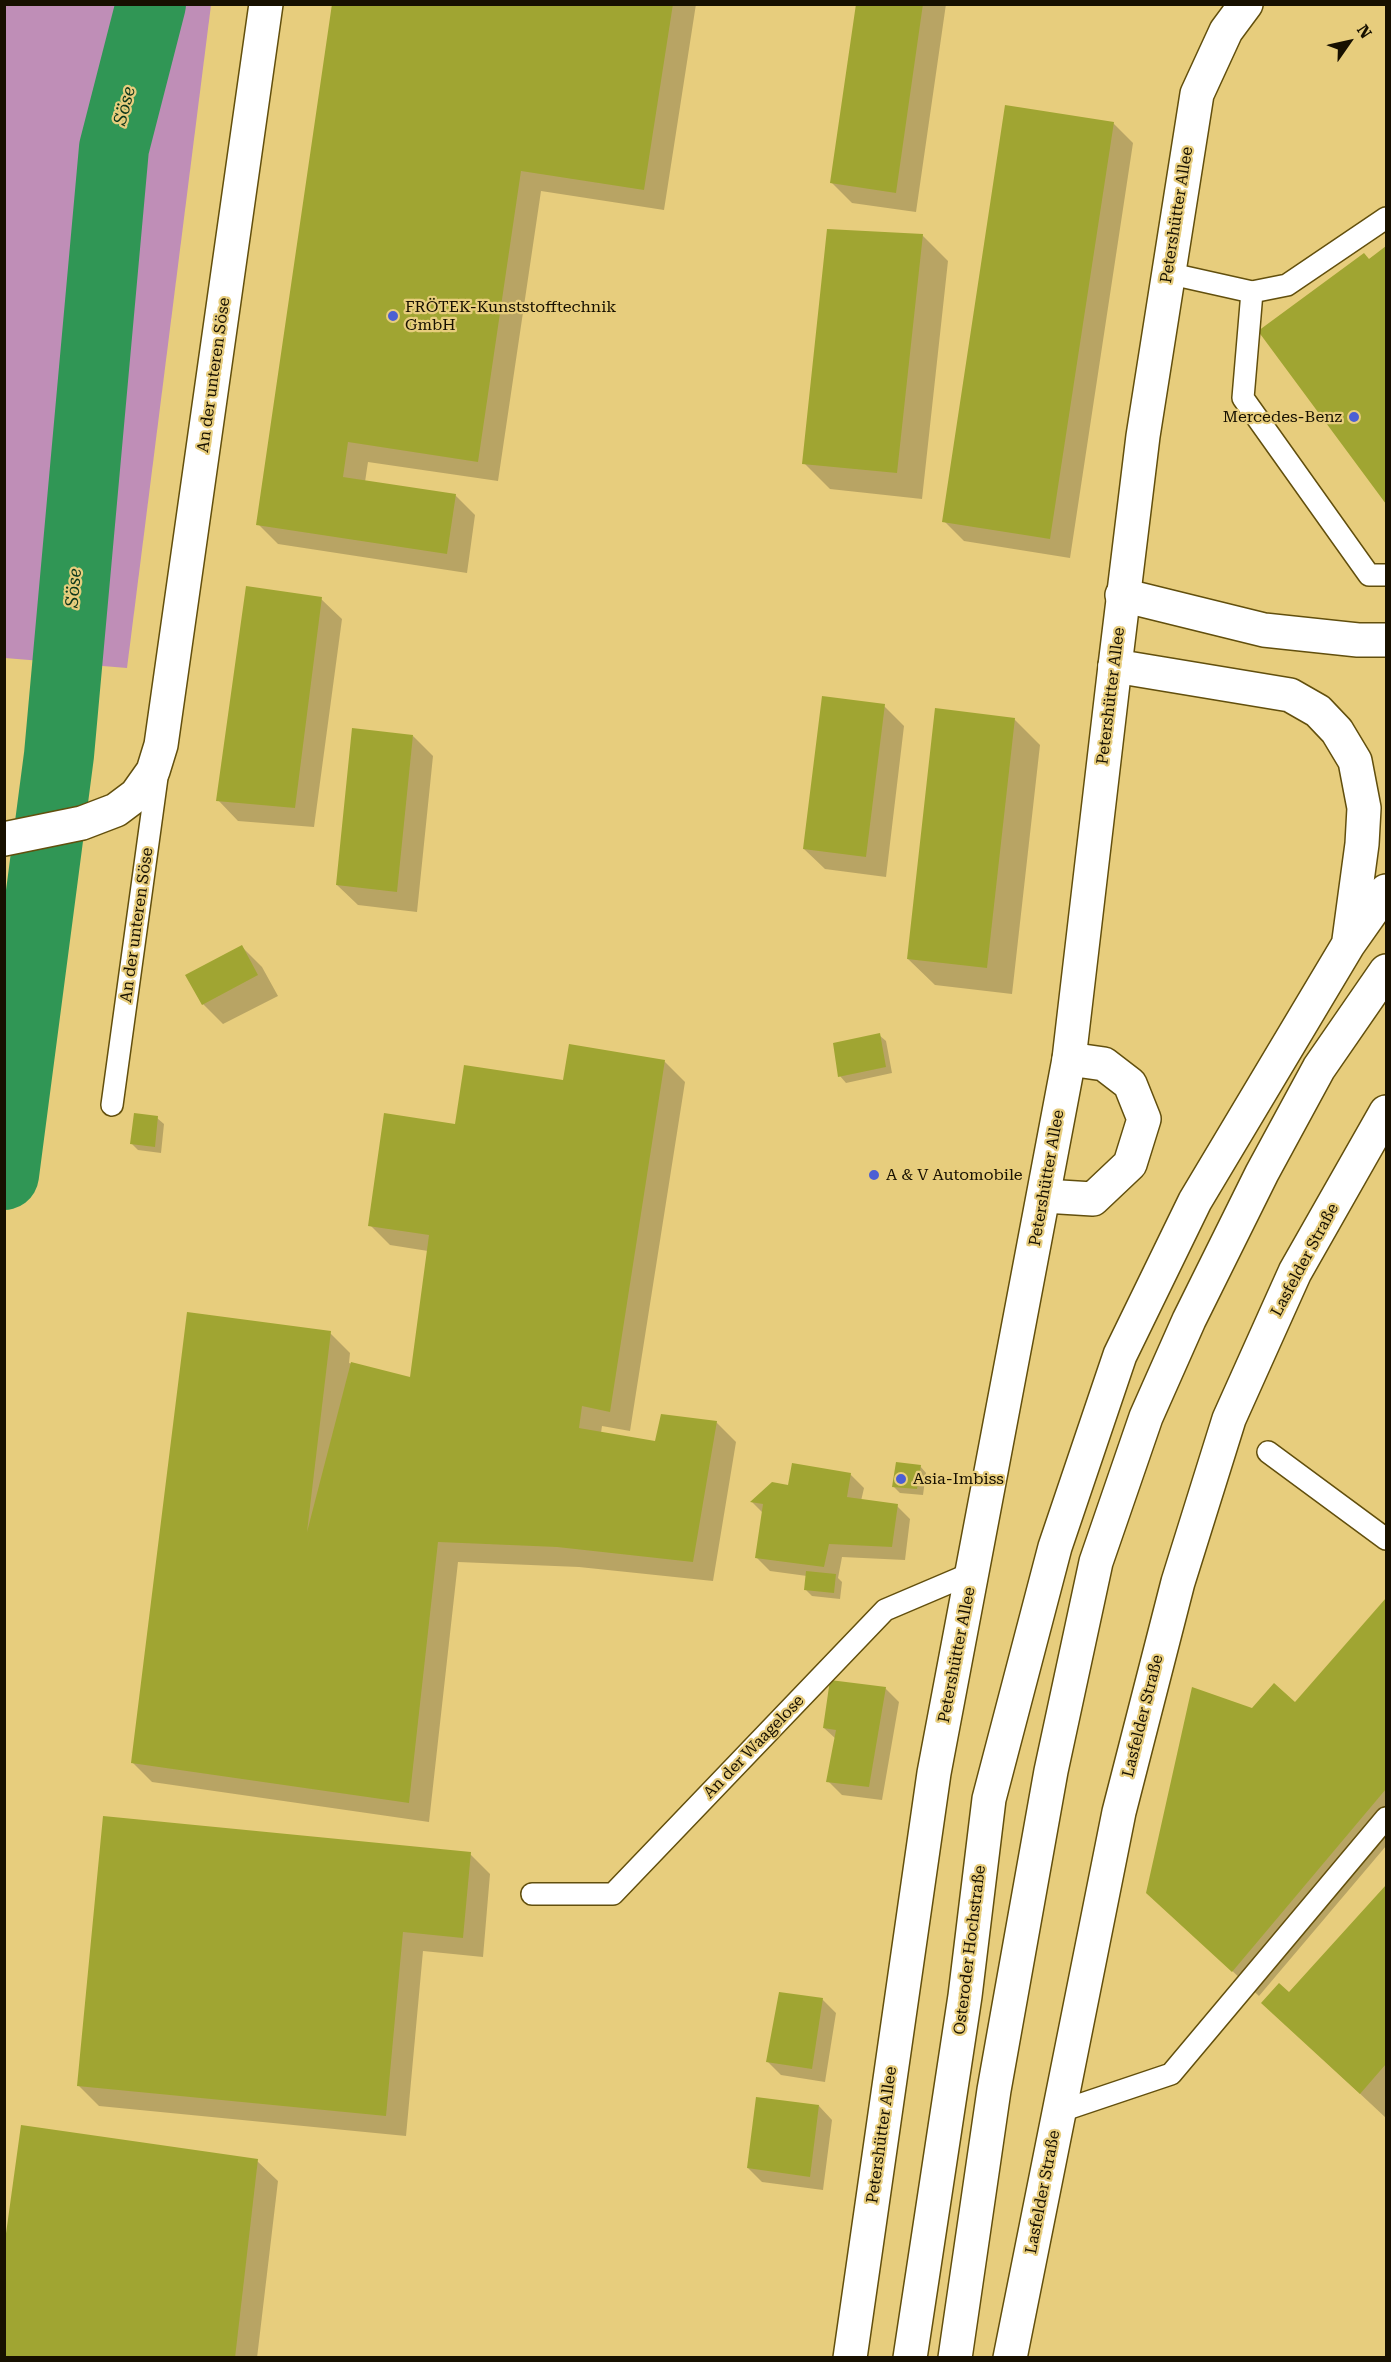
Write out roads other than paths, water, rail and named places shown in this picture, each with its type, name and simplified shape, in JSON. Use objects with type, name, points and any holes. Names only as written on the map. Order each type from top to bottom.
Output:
[{"type":"main road","name":"An der unteren Söse","points":[[13,837],[82,823],[116,810],[136,795],[153,771],[161,745],[266,4]]},
{"type":"main road","name":"Petershütter Allee","points":[[850,2358],[934,1773],[1069,1059],[1122,595],[1167,273],[1197,94],[1226,31],[1246,4]]},
{"type":"main road","points":[[1122,595],[1264,630],[1358,640],[1386,640]]},
{"type":"main road","points":[[1115,666],[1290,695],[1318,711],[1337,731],[1355,760],[1364,808],[1362,844],[1348,945]]},
{"type":"main road","name":"Osteroder Hochstraße","points":[[910,2358],[965,1996],[989,1799],[1055,1547],[1120,1354],[1195,1201],[1348,945],[1386,891]]},
{"type":"main road","points":[[955,2358],[994,2090],[1051,1771],[1096,1562],[1146,1417],[1189,1320],[1262,1173],[1319,1068],[1386,971]]},
{"type":"main road","points":[[1044,1196],[1092,1199],[1130,1164],[1144,1119],[1130,1084],[1104,1064],[1069,1059]]},
{"type":"main road","name":"Lasfelder Straße","points":[[1010,2358],[1122,1800],[1178,1581],[1229,1419],[1295,1272],[1386,1112]]},
{"type":"lane","points":[[1167,273],[1252,292],[1287,285],[1386,218]]},
{"type":"lane","points":[[1252,292],[1243,398],[1370,575],[1386,575]]},
{"type":"lane","name":"An der unteren Söse","points":[[112,1105],[161,745]]},
{"type":"lane","points":[[1268,1452],[1386,1539]]},
{"type":"lane","name":"An der Waagelose","points":[[532,1894],[613,1894],[885,1610],[972,1573]]},
{"type":"lane","points":[[1058,2112],[1171,2074],[1386,1818]]},
{"type":"waterway","name":"Söse","points":[[4,1175],[59,755],[114,148],[151,4]]},
{"type":"waterway","points":[[4,1094],[15,1094]]},
{"type":"place","name":"FRÖTEK-Kunststofftechnik GmbH","points":[[393,316]]},
{"type":"place","name":"Mercedes-Benz","points":[[1354,417]]},
{"type":"place","name":"A & V Automobile","points":[[874,1175]]},
{"type":"place","name":"Asia-Imbiss","points":[[901,1479]]}]
